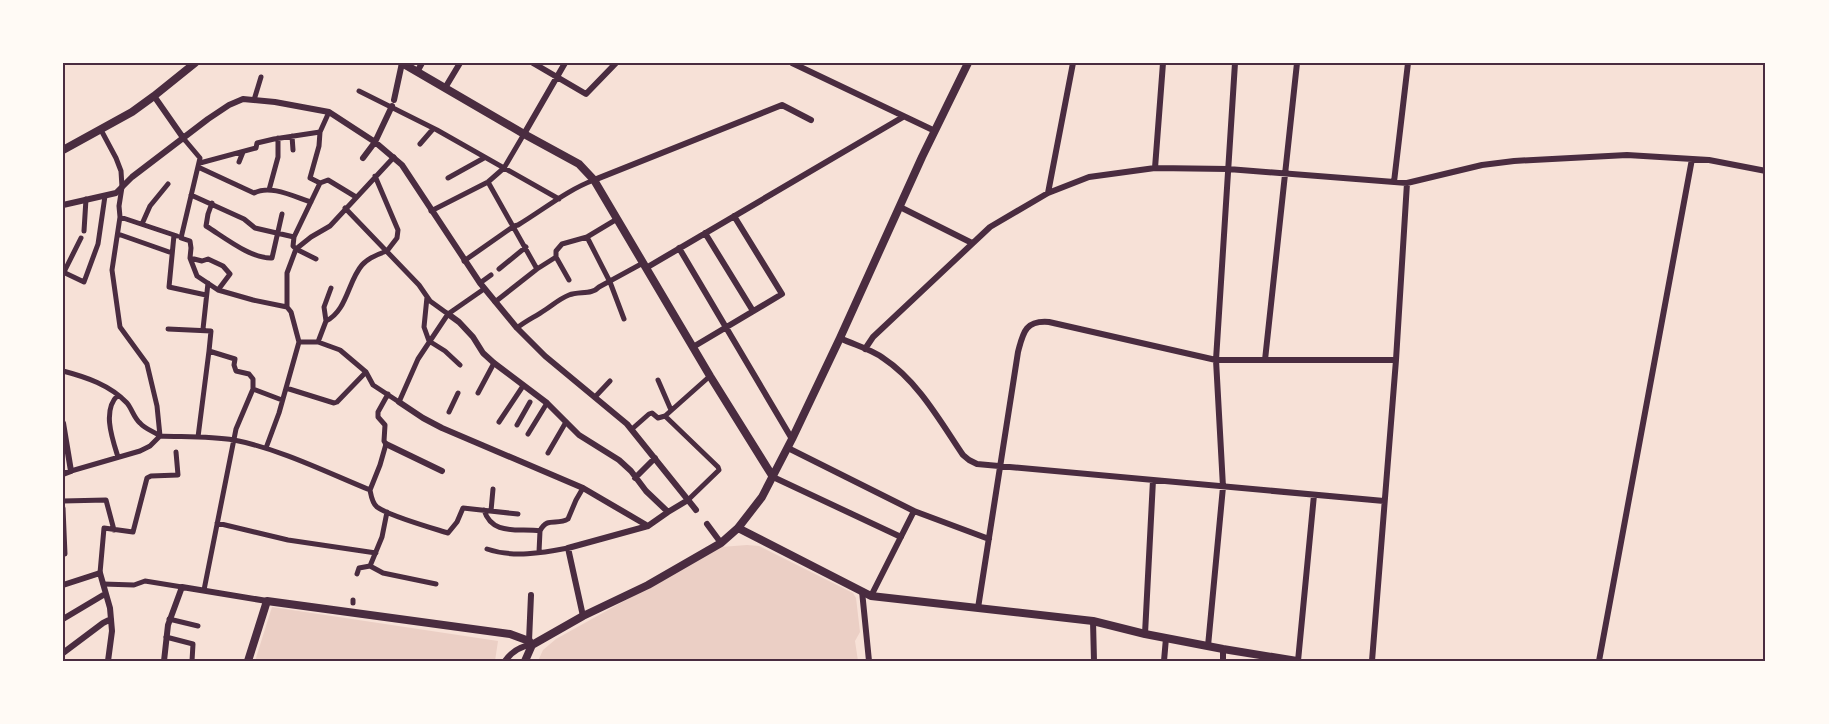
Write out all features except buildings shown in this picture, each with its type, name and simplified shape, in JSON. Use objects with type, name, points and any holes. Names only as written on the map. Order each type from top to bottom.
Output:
[{"type":"street","points":[[63,150],[101,130],[154,96],[195,63]]},
{"type":"street","points":[[363,158],[375,142],[393,105],[402,63],[579,164],[594,180],[773,477],[901,537]]},
{"type":"street","points":[[417,72],[422,63]]},
{"type":"street","points":[[445,88],[460,63]]},
{"type":"street","points":[[533,63],[586,94],[616,63]]},
{"type":"street","points":[[431,211],[488,182],[504,168],[565,63]]},
{"type":"street","points":[[792,63],[935,131]]},
{"type":"street","points":[[505,661],[518,648],[648,585],[721,543],[738,528],[762,497],[792,440],[968,63]]},
{"type":"street","points":[[1048,193],[1072,63]]},
{"type":"street","points":[[1155,168],[1163,63]]},
{"type":"street","points":[[1208,646],[1223,487],[1216,360],[1235,63]]},
{"type":"street","points":[[1265,360],[1297,63]]},
{"type":"street","points":[[1394,182],[1408,63]]},
{"type":"street","points":[[254,100],[261,77]]},
{"type":"street","points":[[359,91],[393,105],[559,199]]},
{"type":"street","points":[[154,96],[200,158],[181,238]]},
{"type":"street","points":[[63,204],[116,193],[147,165],[184,139],[207,119],[243,99],[329,112],[375,142],[402,165],[464,261],[517,328],[545,356],[632,429],[696,510]]},
{"type":"street","points":[[464,261],[514,225],[518,225],[576,187],[782,105],[811,120]]},
{"type":"street","points":[[320,183],[310,178],[319,146],[320,132],[329,112]]},
{"type":"street","points":[[517,328],[561,298],[579,292],[596,291],[599,287],[680,248],[903,117]]},
{"type":"street","points":[[420,144],[433,129]]},
{"type":"street","points":[[63,474],[140,451],[150,446],[159,436],[157,406],[147,364],[120,327],[112,270],[120,217],[121,171],[101,130]]},
{"type":"street","points":[[199,165],[256,148],[257,143],[320,132]]},
{"type":"street","points":[[292,136],[293,150]]},
{"type":"street","points":[[269,190],[278,157],[278,138]]},
{"type":"street","points":[[239,162],[243,152]]},
{"type":"street","points":[[865,349],[873,337],[990,227],[1048,193],[1089,177],[1155,168],[1228,168],[1407,183],[1482,165],[1627,155],[1729,163],[1766,171]]},
{"type":"street","points":[[287,307],[288,273],[296,249],[330,226],[394,157]]},
{"type":"street","points":[[448,178],[484,158]]},
{"type":"street","points":[[1599,661],[1692,159]]},
{"type":"street","points":[[199,165],[254,194],[260,190],[269,190],[311,202]]},
{"type":"street","points":[[327,321],[338,312],[354,276],[363,263],[387,251],[397,238],[399,230],[375,177]]},
{"type":"street","points":[[316,259],[296,249],[294,237],[320,183],[328,180],[356,196]]},
{"type":"street","points":[[488,182],[537,269]]},
{"type":"street","points":[[1372,661],[1396,360],[1407,183]]},
{"type":"street","points":[[142,224],[150,206],[168,184]]},
{"type":"street","points":[[191,195],[244,219],[255,228],[294,237]]},
{"type":"street","points":[[81,238],[64,272],[84,282],[98,244],[105,196]]},
{"type":"street","points":[[84,231],[86,199]]},
{"type":"street","points":[[212,203],[206,226],[256,256],[272,258],[282,214]]},
{"type":"street","points":[[900,207],[972,243]]},
{"type":"street","points":[[345,208],[419,285],[427,297],[459,322],[483,353],[523,386],[532,398],[548,403],[592,444],[620,460],[645,491],[668,512]]},
{"type":"street","points":[[693,346],[782,294],[734,216]]},
{"type":"street","points":[[120,217],[190,241],[190,258],[196,276],[218,290],[287,307],[291,312],[299,342],[266,448]]},
{"type":"street","points":[[569,280],[556,257],[556,251],[561,244],[587,237],[617,219]]},
{"type":"street","points":[[705,233],[753,311]]},
{"type":"street","points":[[118,234],[172,253]]},
{"type":"street","points":[[174,235],[169,287],[206,295]]},
{"type":"street","points":[[587,237],[610,282],[624,319]]},
{"type":"street","points":[[500,269],[526,247]]},
{"type":"street","points":[[680,248],[792,440]]},
{"type":"street","points":[[495,302],[556,257]]},
{"type":"street","points":[[190,258],[202,261],[208,259],[223,266],[230,273],[218,290]]},
{"type":"street","points":[[480,283],[491,275]]},
{"type":"street","points":[[203,329],[208,283]]},
{"type":"street","points":[[318,342],[327,321],[324,307],[331,288]]},
{"type":"street","points":[[399,402],[418,359],[448,314],[484,289]]},
{"type":"street","points":[[427,297],[424,327],[429,341],[445,351],[460,365]]},
{"type":"street","points":[[978,608],[1018,352],[1022,334],[1029,325],[1048,322],[1216,360],[1396,360]]},
{"type":"street","points":[[168,329],[211,331],[198,437]]},
{"type":"street","points":[[840,339],[880,356],[894,366],[929,405],[969,460],[977,464],[1384,501]]},
{"type":"street","points":[[299,342],[318,342],[340,350],[366,372],[373,385],[423,418],[583,488],[648,526]]},
{"type":"street","points":[[204,590],[233,440],[253,389],[253,379],[249,374],[236,370],[235,359],[209,351]]},
{"type":"street","points":[[478,393],[494,363]]},
{"type":"street","points":[[63,371],[88,378],[118,395],[128,404],[139,423],[159,436],[233,440],[266,448],[370,490]]},
{"type":"street","points":[[286,388],[334,403],[366,372]]},
{"type":"street","points":[[632,429],[649,414],[652,413],[658,417],[665,416],[710,375]]},
{"type":"street","points":[[658,380],[671,410]]},
{"type":"street","points":[[595,398],[610,381]]},
{"type":"street","points":[[498,422],[523,386]]},
{"type":"street","points":[[253,389],[282,400]]},
{"type":"street","points":[[448,412],[458,393]]},
{"type":"street","points":[[388,394],[378,417],[385,425],[384,441],[386,444],[370,490],[373,502],[377,506],[387,512],[448,534],[463,508],[518,514]]},
{"type":"street","points":[[118,395],[112,403],[110,428],[118,457]]},
{"type":"street","points":[[517,424],[532,398]]},
{"type":"street","points":[[528,434],[548,403]]},
{"type":"street","points":[[487,549],[503,553],[568,548],[648,526],[688,500],[718,473],[718,467],[665,416]]},
{"type":"street","points":[[548,453],[566,422]]},
{"type":"street","points":[[63,423],[71,471]]},
{"type":"street","points":[[386,444],[442,471]]},
{"type":"street","points":[[788,448],[914,511],[988,539]]},
{"type":"street","points":[[102,661],[109,659],[111,619],[111,608],[100,573],[104,528],[133,532],[147,478],[178,474],[176,452]]},
{"type":"street","points":[[634,478],[655,458]]},
{"type":"street","points":[[1144,634],[1152,480]]},
{"type":"street","points":[[538,552],[540,531],[544,524],[568,519],[583,488]]},
{"type":"street","points":[[491,511],[493,489]]},
{"type":"street","points":[[738,528],[871,596],[1093,621],[1224,650],[1297,661],[1314,495]]},
{"type":"street","points":[[63,501],[106,500],[114,530]]},
{"type":"street","points":[[63,508],[65,554]]},
{"type":"street","points":[[484,510],[489,522],[497,528],[540,531]]},
{"type":"street","points":[[871,596],[914,511]]},
{"type":"street","points":[[370,566],[382,537],[387,512]]},
{"type":"street","points":[[217,523],[288,540],[376,553]]},
{"type":"street","points":[[707,524],[721,543]]},
{"type":"street","points":[[568,548],[583,616]]},
{"type":"street","points":[[357,574],[360,568],[370,566],[383,573],[436,584]]},
{"type":"street","points":[[63,585],[100,573]]},
{"type":"street","points":[[103,584],[134,585],[145,581],[510,634],[531,643]]},
{"type":"street","points":[[164,661],[170,618],[182,587]]},
{"type":"street","points":[[862,591],[869,661]]},
{"type":"street","points":[[63,619],[105,594]]},
{"type":"street","points":[[527,660],[531,643],[531,595]]},
{"type":"street","points":[[248,661],[267,600]]},
{"type":"street","points":[[170,618],[198,626]]},
{"type":"street","points":[[63,653],[111,619]]},
{"type":"street","points":[[1093,621],[1094,661]]},
{"type":"street","points":[[166,637],[193,644],[192,661]]},
{"type":"street","points":[[1164,661],[1166,638]]},
{"type":"street","points":[[1223,661],[1224,650]]},
{"type":"shaded area","points":[[759,546],[853,593],[856,598],[860,632],[855,641],[858,661],[538,661],[543,650],[556,639],[721,547]]},
{"type":"shaded area","points":[[272,607],[498,641],[495,661],[255,661]]}]
